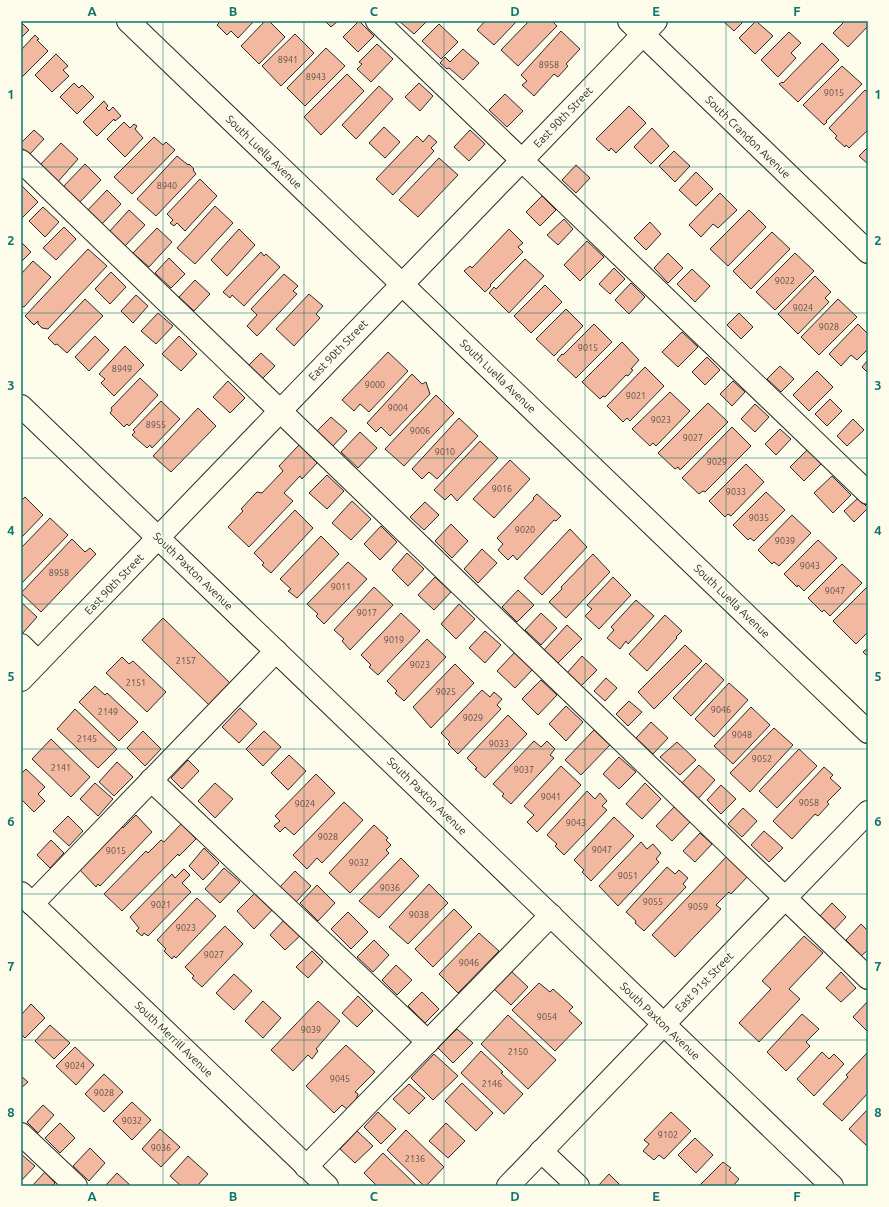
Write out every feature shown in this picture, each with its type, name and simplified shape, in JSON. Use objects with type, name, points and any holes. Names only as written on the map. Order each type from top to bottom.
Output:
[{"type":"street","name":"South Luella Avenue","points":[[128,21],[868,732]]},
{"type":"street","points":[[377,21],[868,493]]},
{"type":"street","name":"East 90th Street","points":[[21,680],[522,160],[643,25]]},
{"type":"street","name":"South Crandon Avenue","points":[[643,25],[868,252]]},
{"type":"street","points":[[21,161],[868,978]]},
{"type":"street","name":"South Paxton Avenue","points":[[21,406],[832,1186]]},
{"type":"street","points":[[21,645],[38,662]]},
{"type":"street","points":[[27,898],[151,780],[276,651]]},
{"type":"street","points":[[151,780],[428,1042]]},
{"type":"street","name":"East 91st Street","points":[[508,1186],[868,812]]},
{"type":"street","name":"South Merrill Avenue","points":[[27,898],[327,1186]]},
{"type":"street","points":[[306,1166],[551,915]]},
{"type":"street","points":[[21,1134],[76,1186]]},
{"type":"street","points":[[542,1151],[578,1186]]},
{"type":"building","points":[[221,21],[254,21],[238,38],[231,31],[227,35],[217,25]]},
{"type":"building","points":[[265,21],[269,21],[285,37],[259,64],[241,46]]},
{"type":"building","points":[[325,21],[338,21],[331,27]]},
{"type":"building","points":[[359,21],[374,36],[358,52],[343,37]]},
{"type":"building","points":[[399,21],[427,21],[414,34]]},
{"type":"building","points":[[485,21],[517,21],[494,45],[477,30]]},
{"type":"building","points":[[529,21],[552,21],[557,26],[518,66],[501,50]]},
{"type":"building","points":[[723,21],[744,21],[734,31]]},
{"type":"building","points":[[756,21],[773,36],[755,54],[739,38]]},
{"type":"building","points":[[845,21],[866,21],[868,23],[868,26],[848,47],[833,33]]},
{"type":"building","points":[[21,22],[29,30],[21,38]]},
{"type":"building","points":[[439,24],[458,42],[441,59],[422,41]]},
{"type":"building","points":[[561,31],[580,49],[566,64],[568,66],[558,77],[554,74],[534,96],[522,85],[527,81],[521,75]]},
{"type":"building","points":[[789,32],[801,43],[791,53],[796,58],[778,77],[761,60]]},
{"type":"building","points":[[295,34],[314,53],[281,86],[262,66]]},
{"type":"building","points":[[35,35],[39,39],[37,40],[48,51],[21,78],[21,50]]},
{"type":"building","points":[[822,43],[839,60],[798,102],[779,84],[782,82],[783,83]]},
{"type":"building","points":[[377,44],[393,59],[371,82],[357,69],[362,64],[359,62]]},
{"type":"building","points":[[326,48],[345,66],[305,106],[287,88]]},
{"type":"building","points":[[463,49],[479,63],[463,80],[449,68],[447,69],[440,63],[445,57],[450,62]]},
{"type":"building","points":[[56,54],[68,66],[63,70],[69,76],[52,92],[35,75]]},
{"type":"building","points":[[842,66],[862,84],[826,121],[827,122],[824,125],[803,105]]},
{"type":"building","points":[[347,74],[364,91],[321,135],[304,117]]},
{"type":"building","points":[[74,83],[79,88],[82,85],[94,97],[77,114],[60,97]]},
{"type":"building","points":[[419,83],[433,96],[420,111],[405,97]]},
{"type":"building","points":[[379,86],[393,99],[356,139],[342,125]]},
{"type":"building","points":[[865,90],[868,93],[868,130],[849,148],[846,145],[845,147],[835,138],[837,136],[829,128]]},
{"type":"building","points":[[505,94],[523,111],[507,127],[489,110]]},
{"type":"building","points":[[104,101],[108,106],[106,108],[109,111],[113,107],[121,116],[115,121],[114,119],[97,136],[83,122]]},
{"type":"building","points":[[629,106],[646,123],[616,153],[611,148],[609,151],[596,139]]},
{"type":"building","points":[[124,122],[130,128],[134,124],[137,126],[135,129],[143,138],[125,157],[107,139]]},
{"type":"building","points":[[384,127],[400,142],[385,158],[369,143]]},
{"type":"building","points":[[652,128],[669,146],[651,164],[634,147]]},
{"type":"building","points":[[34,130],[44,139],[29,155],[21,147],[21,143]]},
{"type":"building","points":[[470,130],[485,144],[469,161],[454,147]]},
{"type":"building","points":[[429,135],[437,142],[431,148],[434,151],[393,195],[376,179],[417,136],[423,142]]},
{"type":"building","points":[[154,137],[163,145],[166,142],[175,150],[132,194],[114,177]]},
{"type":"building","points":[[61,143],[78,159],[56,184],[39,166]]},
{"type":"building","points":[[868,147],[868,164],[859,156]]},
{"type":"building","points":[[674,151],[690,166],[675,182],[659,166]]},
{"type":"building","points":[[177,156],[188,165],[189,164],[194,169],[193,170],[196,174],[156,216],[137,199]]},
{"type":"building","points":[[439,158],[458,175],[418,217],[399,200]]},
{"type":"building","points":[[85,164],[101,180],[78,204],[62,188]]},
{"type":"building","points":[[576,165],[590,178],[576,193],[562,180]]},
{"type":"building","points":[[696,172],[713,189],[696,206],[679,190]]},
{"type":"building","points":[[200,179],[217,196],[185,231],[177,223],[174,226],[170,223],[173,220],[167,214]]},
{"type":"building","points":[[21,185],[38,202],[22,218],[21,217]]},
{"type":"building","points":[[107,190],[121,204],[101,225],[86,212]]},
{"type":"building","points":[[720,193],[737,210],[718,228],[713,224],[701,237],[689,225]]},
{"type":"building","points":[[542,196],[556,210],[540,226],[526,212]]},
{"type":"building","points":[[215,206],[233,223],[195,264],[177,248]]},
{"type":"building","points":[[43,207],[59,222],[45,237],[29,221]]},
{"type":"building","points":[[129,210],[145,225],[124,247],[109,232]]},
{"type":"building","points":[[749,210],[766,227],[728,266],[710,249]]},
{"type":"building","points":[[564,219],[573,229],[558,245],[547,235]]},
{"type":"building","points":[[650,222],[661,234],[646,250],[634,238]]},
{"type":"building","points":[[64,227],[76,239],[56,260],[43,248]]},
{"type":"building","points":[[157,228],[172,242],[149,267],[133,253]]},
{"type":"building","points":[[239,229],[255,245],[227,276],[211,260]]},
{"type":"building","points":[[509,229],[523,243],[518,247],[523,252],[485,292],[464,271],[470,266],[472,268]]},
{"type":"building","points":[[772,232],[790,249],[751,289],[733,271]]},
{"type":"building","points":[[587,241],[604,257],[580,281],[564,265]]},
{"type":"building","points":[[21,242],[31,252],[21,262]]},
{"type":"building","points":[[88,249],[107,266],[48,329],[42,328],[38,324],[38,321],[34,325],[25,316]]},
{"type":"building","points":[[261,252],[264,256],[266,254],[280,267],[244,306],[232,295],[230,298],[223,292]]},
{"type":"building","points":[[668,253],[683,268],[668,283],[654,268]]},
{"type":"building","points":[[795,253],[814,271],[775,310],[756,292]]},
{"type":"building","points":[[169,258],[185,274],[171,288],[155,273]]},
{"type":"building","points":[[525,259],[544,276],[509,313],[489,293],[494,287],[496,289]]},
{"type":"building","points":[[33,261],[51,277],[24,307],[21,306],[21,274]]},
{"type":"building","points":[[614,268],[625,279],[610,294],[599,284]]},
{"type":"building","points":[[692,269],[710,286],[695,302],[677,284]]},
{"type":"building","points":[[111,272],[126,287],[110,304],[95,289]]},
{"type":"building","points":[[284,274],[298,286],[293,291],[297,294],[257,336],[247,326],[257,315],[251,309]]},
{"type":"building","points":[[815,276],[831,292],[825,298],[829,302],[798,334],[778,314]]},
{"type":"building","points":[[195,280],[210,294],[194,311],[179,297]]},
{"type":"building","points":[[631,283],[645,297],[629,314],[615,300]]},
{"type":"building","points":[[545,285],[562,302],[531,333],[514,316]]},
{"type":"building","points":[[309,294],[323,306],[316,314],[320,318],[294,346],[276,329]]},
{"type":"building","points":[[136,295],[148,306],[133,323],[121,311]]},
{"type":"building","points":[[85,299],[103,316],[67,353],[48,338]]},
{"type":"building","points":[[838,299],[857,317],[819,355],[801,337]]},
{"type":"building","points":[[566,309],[583,326],[554,356],[536,339]]},
{"type":"building","points":[[158,313],[173,326],[156,344],[141,331]]},
{"type":"building","points":[[739,313],[753,327],[741,339],[727,325]]},
{"type":"building","points":[[594,324],[612,342],[576,378],[557,360]]},
{"type":"building","points":[[858,324],[868,334],[868,349],[857,360],[851,355],[841,366],[829,354]]},
{"type":"building","points":[[682,332],[698,347],[678,367],[662,352]]},
{"type":"building","points":[[95,336],[109,350],[89,371],[75,357]]},
{"type":"building","points":[[179,336],[197,354],[181,371],[162,354]]},
{"type":"building","points":[[622,342],[639,360],[631,369],[633,370],[628,376],[626,375],[605,397],[603,396],[600,399],[582,382]]},
{"type":"building","points":[[125,346],[144,365],[114,396],[101,383],[105,379],[99,374]]},
{"type":"building","points":[[388,352],[408,371],[369,412],[360,404],[354,411],[342,400]]},
{"type":"building","points":[[261,353],[275,366],[262,379],[248,366]]},
{"type":"building","points":[[707,357],[720,370],[705,385],[692,372]]},
{"type":"building","points":[[868,360],[868,373],[862,367]]},
{"type":"building","points":[[780,366],[794,379],[781,392],[767,379]]},
{"type":"building","points":[[645,367],[664,386],[630,421],[627,418],[623,422],[607,406]]},
{"type":"building","points":[[817,371],[833,387],[809,411],[793,395]]},
{"type":"building","points":[[412,374],[422,384],[426,382],[430,394],[390,436],[381,427],[376,432],[367,423]]},
{"type":"building","points":[[140,378],[158,395],[129,426],[127,424],[124,427],[110,413],[112,410],[111,408]]},
{"type":"building","points":[[228,381],[245,398],[230,413],[213,397]]},
{"type":"building","points":[[733,381],[745,392],[732,406],[720,394]]},
{"type":"building","points":[[670,392],[690,411],[656,446],[653,443],[650,446],[632,429]]},
{"type":"building","points":[[436,395],[454,413],[404,466],[385,449]]},
{"type":"building","points":[[830,399],[842,411],[827,426],[815,414]]},
{"type":"building","points":[[161,401],[180,419],[152,448],[150,445],[147,448],[132,435],[135,432],[133,430]]},
{"type":"building","points":[[708,403],[728,422],[680,470],[678,467],[675,469],[658,453]]},
{"type":"building","points":[[755,404],[769,417],[755,432],[741,419]]},
{"type":"building","points":[[198,408],[216,426],[171,472],[153,456]]},
{"type":"building","points":[[331,417],[347,431],[332,447],[316,432]]},
{"type":"building","points":[[459,418],[478,436],[437,479],[429,472],[422,479],[412,469]]},
{"type":"building","points":[[853,419],[864,430],[847,446],[837,436]]},
{"type":"building","points":[[732,427],[751,446],[705,492],[703,491],[699,494],[682,478]]},
{"type":"building","points":[[780,429],[791,439],[776,455],[765,444]]},
{"type":"building","points":[[360,432],[377,448],[358,468],[341,452]]},
{"type":"building","points":[[480,441],[498,458],[457,501],[451,494],[445,500],[434,490]]},
{"type":"building","points":[[299,445],[317,463],[302,479],[300,476],[284,493],[293,501],[249,547],[228,527],[243,511],[241,509],[254,495],[257,492],[262,493],[283,471],[279,466]]},
{"type":"building","points":[[807,450],[821,464],[804,481],[790,467]]},
{"type":"building","points":[[510,460],[530,479],[494,518],[473,499]]},
{"type":"building","points":[[746,464],[764,482],[731,516],[728,514],[725,517],[709,501]]},
{"type":"building","points":[[327,475],[344,491],[327,509],[309,493]]},
{"type":"building","points":[[832,476],[851,495],[833,513],[814,493]]},
{"type":"building","points":[[766,492],[785,510],[754,541],[750,538],[748,540],[733,525]]},
{"type":"building","points":[[537,494],[561,516],[556,521],[554,520],[517,560],[513,555],[508,560],[498,550],[503,544],[497,538]]},
{"type":"building","points":[[25,497],[43,515],[21,538],[21,501]]},
{"type":"building","points":[[858,498],[868,508],[854,522],[844,511]]},
{"type":"building","points":[[352,501],[371,519],[351,540],[332,523]]},
{"type":"building","points":[[425,502],[439,515],[424,530],[410,517]]},
{"type":"building","points":[[295,510],[313,528],[271,573],[262,565],[264,563],[254,553]]},
{"type":"building","points":[[792,515],[811,533],[779,566],[774,562],[772,564],[758,550]]},
{"type":"building","points":[[50,518],[68,535],[21,584],[21,548]]},
{"type":"building","points":[[451,524],[468,541],[452,558],[435,541]]},
{"type":"building","points":[[381,526],[397,542],[380,560],[364,544]]},
{"type":"building","points":[[570,529],[587,547],[542,595],[524,578]]},
{"type":"building","points":[[321,536],[339,554],[297,598],[288,591],[291,589],[280,579]]},
{"type":"building","points":[[72,539],[85,552],[90,548],[96,554],[41,612],[21,593]]},
{"type":"building","points":[[818,540],[837,558],[804,591],[798,585],[797,587],[784,574]]},
{"type":"building","points":[[482,549],[497,563],[478,583],[464,569]]},
{"type":"building","points":[[407,553],[424,569],[408,586],[392,570]]},
{"type":"building","points":[[593,554],[610,572],[566,618],[549,602],[562,589],[561,587]]},
{"type":"building","points":[[348,562],[367,579],[324,624],[316,616],[318,614],[307,604]]},
{"type":"building","points":[[842,564],[862,583],[830,616],[824,610],[822,612],[808,598]]},
{"type":"building","points":[[435,577],[451,592],[434,610],[418,595]]},
{"type":"building","points":[[613,577],[631,595],[599,629],[585,616],[592,609],[587,605]]},
{"type":"building","points":[[868,586],[868,632],[856,644],[833,621]]},
{"type":"building","points":[[374,587],[393,605],[350,650],[342,641],[344,639],[334,630]]},
{"type":"building","points":[[518,590],[534,605],[517,622],[502,607]]},
{"type":"building","points":[[636,600],[654,616],[628,644],[626,641],[620,649],[607,638],[614,630],[611,627]]},
{"type":"building","points":[[21,602],[37,617],[22,634],[21,632]]},
{"type":"building","points":[[459,604],[475,619],[456,639],[441,624]]},
{"type":"building","points":[[401,613],[420,631],[378,675],[369,667],[371,665],[361,655]]},
{"type":"building","points":[[541,613],[557,628],[541,645],[525,630]]},
{"type":"building","points":[[665,615],[682,631],[647,671],[629,654]]},
{"type":"building","points":[[163,618],[230,683],[209,705],[142,640]]},
{"type":"building","points":[[567,625],[582,639],[558,663],[544,650]]},
{"type":"building","points":[[485,631],[501,645],[485,663],[469,648]]},
{"type":"building","points":[[427,639],[446,657],[404,701],[395,693],[397,691],[387,681]]},
{"type":"building","points":[[685,645],[702,661],[654,709],[638,692]]},
{"type":"building","points":[[868,648],[868,657],[863,652]]},
{"type":"building","points":[[516,651],[534,668],[515,688],[497,671]]},
{"type":"building","points":[[582,656],[597,670],[581,686],[567,673]]},
{"type":"building","points":[[122,657],[129,664],[133,661],[166,692],[147,712],[106,673]]},
{"type":"building","points":[[706,663],[724,680],[691,716],[673,698]]},
{"type":"building","points":[[455,664],[474,683],[431,728],[413,707]]},
{"type":"building","points":[[606,678],[617,688],[605,701],[594,691]]},
{"type":"building","points":[[541,680],[557,695],[538,715],[522,699]]},
{"type":"building","points":[[729,683],[748,700],[714,737],[695,719]]},
{"type":"building","points":[[95,686],[105,695],[107,693],[138,722],[119,741],[79,702]]},
{"type":"building","points":[[482,690],[490,697],[494,692],[502,699],[497,705],[501,709],[458,754],[448,744],[450,742],[441,733]]},
{"type":"building","points":[[629,701],[642,712],[628,726],[616,714]]},
{"type":"building","points":[[566,706],[583,722],[566,741],[549,724]]},
{"type":"building","points":[[751,707],[770,725],[733,764],[714,746]]},
{"type":"building","points":[[240,708],[257,724],[239,743],[222,727]]},
{"type":"building","points":[[75,709],[117,749],[98,768],[57,729]]},
{"type":"building","points":[[508,715],[527,734],[485,778],[475,769],[477,768],[467,758]]},
{"type":"building","points":[[651,722],[668,738],[653,754],[636,738]]},
{"type":"building","points":[[774,728],[793,745],[750,792],[730,773]]},
{"type":"building","points":[[594,730],[610,745],[581,775],[565,760]]},
{"type":"building","points":[[143,731],[161,749],[145,766],[127,748]]},
{"type":"building","points":[[264,731],[281,747],[263,766],[246,749]]},
{"type":"building","points":[[51,739],[90,777],[71,797],[32,759]]},
{"type":"building","points":[[534,741],[541,747],[547,741],[555,749],[550,755],[554,758],[511,804],[502,796],[504,794],[493,784]]},
{"type":"building","points":[[677,742],[696,760],[680,775],[660,757]]},
{"type":"building","points":[[799,749],[817,766],[777,808],[759,791]]},
{"type":"building","points":[[289,755],[306,771],[288,790],[271,773]]},
{"type":"building","points":[[619,757],[636,772],[619,789],[603,774]]},
{"type":"building","points":[[188,760],[199,771],[182,789],[171,778]]},
{"type":"building","points":[[117,762],[133,777],[114,796],[99,782]]},
{"type":"building","points":[[699,765],[715,780],[697,800],[681,784]]},
{"type":"building","points":[[561,766],[581,785],[537,832],[527,822],[534,815],[524,806]]},
{"type":"building","points":[[824,767],[833,775],[830,778],[841,788],[827,802],[829,804],[818,816],[815,814],[792,839],[773,821]]},
{"type":"building","points":[[26,769],[45,787],[38,794],[45,801],[34,812],[21,799],[21,774]]},
{"type":"building","points":[[316,774],[335,793],[294,835],[285,827],[280,832],[274,826],[280,821],[275,816]]},
{"type":"building","points":[[95,783],[113,799],[98,816],[80,799]]},
{"type":"building","points":[[215,783],[233,799],[215,818],[198,801]]},
{"type":"building","points":[[645,783],[661,799],[642,819],[626,804]]},
{"type":"building","points":[[721,785],[736,799],[721,814],[707,800]]},
{"type":"building","points":[[587,791],[595,799],[600,793],[607,801],[602,806],[607,810],[564,855],[555,846],[557,844],[547,835]]},
{"type":"building","points":[[344,802],[363,820],[322,863],[317,858],[307,869],[293,855]]},
{"type":"building","points":[[675,806],[691,821],[672,841],[656,826]]},
{"type":"building","points":[[743,808],[757,821],[742,837],[728,824]]},
{"type":"building","points":[[136,815],[152,832],[100,886],[98,884],[96,887],[80,870],[121,826],[123,828]]},
{"type":"building","points":[[68,816],[83,831],[69,846],[53,831]]},
{"type":"building","points":[[614,817],[634,836],[591,881],[582,872],[584,870],[574,860]]},
{"type":"building","points":[[181,824],[196,839],[179,856],[178,854],[122,911],[104,894],[146,851],[148,853],[161,840],[164,842]]},
{"type":"building","points":[[374,825],[388,838],[386,840],[391,845],[386,850],[389,853],[350,893],[329,873]]},
{"type":"building","points":[[764,831],[783,848],[769,862],[751,845]]},
{"type":"building","points":[[700,833],[712,844],[695,862],[683,851]]},
{"type":"building","points":[[51,840],[64,853],[50,868],[37,855]]},
{"type":"building","points":[[641,842],[647,849],[653,844],[661,853],[656,859],[659,862],[618,906],[599,886]]},
{"type":"building","points":[[204,848],[219,863],[203,880],[189,866]]},
{"type":"building","points":[[729,854],[750,874],[731,894],[729,892],[716,905],[721,909],[675,957],[652,935]]},
{"type":"building","points":[[401,858],[419,876],[379,918],[359,901]]},
{"type":"building","points":[[667,867],[675,874],[679,870],[688,878],[683,884],[686,887],[644,931],[626,912]]},
{"type":"building","points":[[224,868],[240,882],[220,903],[205,889]]},
{"type":"building","points":[[184,869],[190,875],[182,883],[191,892],[148,936],[144,933],[142,936],[136,931],[139,928],[130,917],[172,874],[175,878]]},
{"type":"building","points":[[295,871],[311,886],[295,903],[279,888]]},
{"type":"building","points":[[429,884],[448,903],[408,944],[389,927]]},
{"type":"building","points":[[317,885],[335,903],[318,921],[300,903]]},
{"type":"building","points":[[258,890],[275,907],[254,929],[237,911]]},
{"type":"building","points":[[197,898],[216,916],[176,958],[174,956],[172,959],[164,951],[166,949],[157,940]]},
{"type":"building","points":[[832,903],[846,917],[833,931],[818,918]]},
{"type":"building","points":[[454,909],[472,927],[433,967],[415,949]]},
{"type":"building","points":[[348,912],[368,932],[351,949],[331,929]]},
{"type":"building","points":[[286,918],[303,933],[285,950],[270,935]]},
{"type":"building","points":[[861,924],[868,931],[868,950],[861,956],[846,940]]},
{"type":"building","points":[[225,926],[243,944],[202,987],[192,978],[194,976],[185,967]]},
{"type":"building","points":[[479,933],[499,951],[458,993],[439,974]]},
{"type":"building","points":[[804,936],[823,953],[789,989],[800,999],[759,1042],[739,1023],[771,989],[762,981]]},
{"type":"building","points":[[374,940],[389,955],[373,972],[357,957]]},
{"type":"building","points":[[312,951],[323,962],[308,978],[296,967]]},
{"type":"building","points":[[396,965],[412,980],[397,995],[382,980]]},
{"type":"building","points":[[511,971],[528,987],[511,1005],[494,989]]},
{"type":"building","points":[[841,972],[856,988],[841,1002],[826,988]]},
{"type":"building","points":[[234,974],[252,991],[234,1010],[216,993]]},
{"type":"building","points":[[539,983],[550,992],[553,989],[573,1007],[569,1011],[582,1023],[555,1051],[512,1010]]},
{"type":"building","points":[[422,992],[439,1009],[425,1023],[408,1006]]},
{"type":"building","points":[[358,996],[373,1011],[357,1027],[342,1013]]},
{"type":"building","points":[[263,1001],[281,1018],[263,1038],[245,1021]]},
{"type":"building","points":[[318,1001],[340,1021],[316,1049],[318,1051],[312,1059],[308,1055],[293,1071],[271,1050]]},
{"type":"building","points":[[868,1001],[868,1032],[853,1017]]},
{"type":"building","points":[[31,1004],[45,1018],[25,1038],[21,1034],[21,1015]]},
{"type":"building","points":[[802,1014],[819,1029],[806,1042],[810,1046],[786,1071],[767,1052]]},
{"type":"building","points":[[508,1015],[556,1060],[528,1089],[481,1044]]},
{"type":"building","points":[[50,1025],[70,1043],[54,1059],[35,1041]]},
{"type":"building","points":[[457,1029],[473,1043],[453,1063],[438,1048]]},
{"type":"building","points":[[346,1045],[375,1072],[355,1092],[358,1094],[354,1105],[348,1110],[342,1105],[334,1113],[306,1086]]},
{"type":"building","points":[[75,1047],[94,1065],[76,1085],[56,1066]]},
{"type":"building","points":[[481,1051],[523,1094],[504,1114],[461,1073]]},
{"type":"building","points":[[822,1052],[829,1059],[834,1054],[844,1064],[814,1096],[797,1079]]},
{"type":"building","points":[[868,1052],[868,1093],[842,1121],[823,1104],[848,1077],[846,1075]]},
{"type":"building","points":[[434,1054],[458,1076],[433,1100],[411,1078]]},
{"type":"building","points":[[104,1074],[123,1092],[104,1112],[85,1094]]},
{"type":"building","points":[[21,1076],[28,1082],[21,1088]]},
{"type":"building","points":[[462,1083],[493,1113],[476,1131],[445,1101]]},
{"type":"building","points":[[409,1084],[425,1098],[409,1114],[393,1099]]},
{"type":"building","points":[[132,1102],[151,1120],[132,1140],[113,1121]]},
{"type":"building","points":[[43,1105],[54,1115],[38,1133],[27,1122]]},
{"type":"building","points":[[868,1109],[868,1145],[867,1146],[849,1129]]},
{"type":"building","points":[[378,1112],[396,1129],[381,1144],[364,1127]]},
{"type":"building","points":[[671,1112],[691,1131],[664,1159],[659,1155],[654,1160],[643,1151],[649,1144],[644,1140]]},
{"type":"building","points":[[60,1123],[75,1138],[60,1153],[45,1138]]},
{"type":"building","points":[[446,1123],[465,1141],[448,1158],[429,1141]]},
{"type":"building","points":[[160,1129],[180,1147],[161,1167],[142,1149]]},
{"type":"building","points":[[406,1130],[444,1167],[426,1186],[424,1186],[387,1150]]},
{"type":"building","points":[[357,1131],[373,1146],[355,1163],[340,1149]]},
{"type":"building","points":[[695,1138],[713,1155],[696,1173],[678,1155]]},
{"type":"building","points":[[90,1148],[105,1163],[89,1181],[73,1166]]},
{"type":"building","points":[[383,1153],[417,1186],[377,1186],[364,1173]]},
{"type":"building","points":[[21,1154],[35,1166],[21,1181]]},
{"type":"building","points":[[188,1156],[208,1174],[197,1186],[181,1186],[170,1176]]},
{"type":"building","points":[[723,1162],[731,1168],[729,1170],[739,1179],[733,1186],[699,1186]]},
{"type":"building","points":[[45,1172],[55,1183],[52,1186],[32,1186]]},
{"type":"building","points":[[117,1173],[131,1186],[105,1186]]},
{"type":"building","points":[[609,1174],[621,1186],[598,1186]]}]
